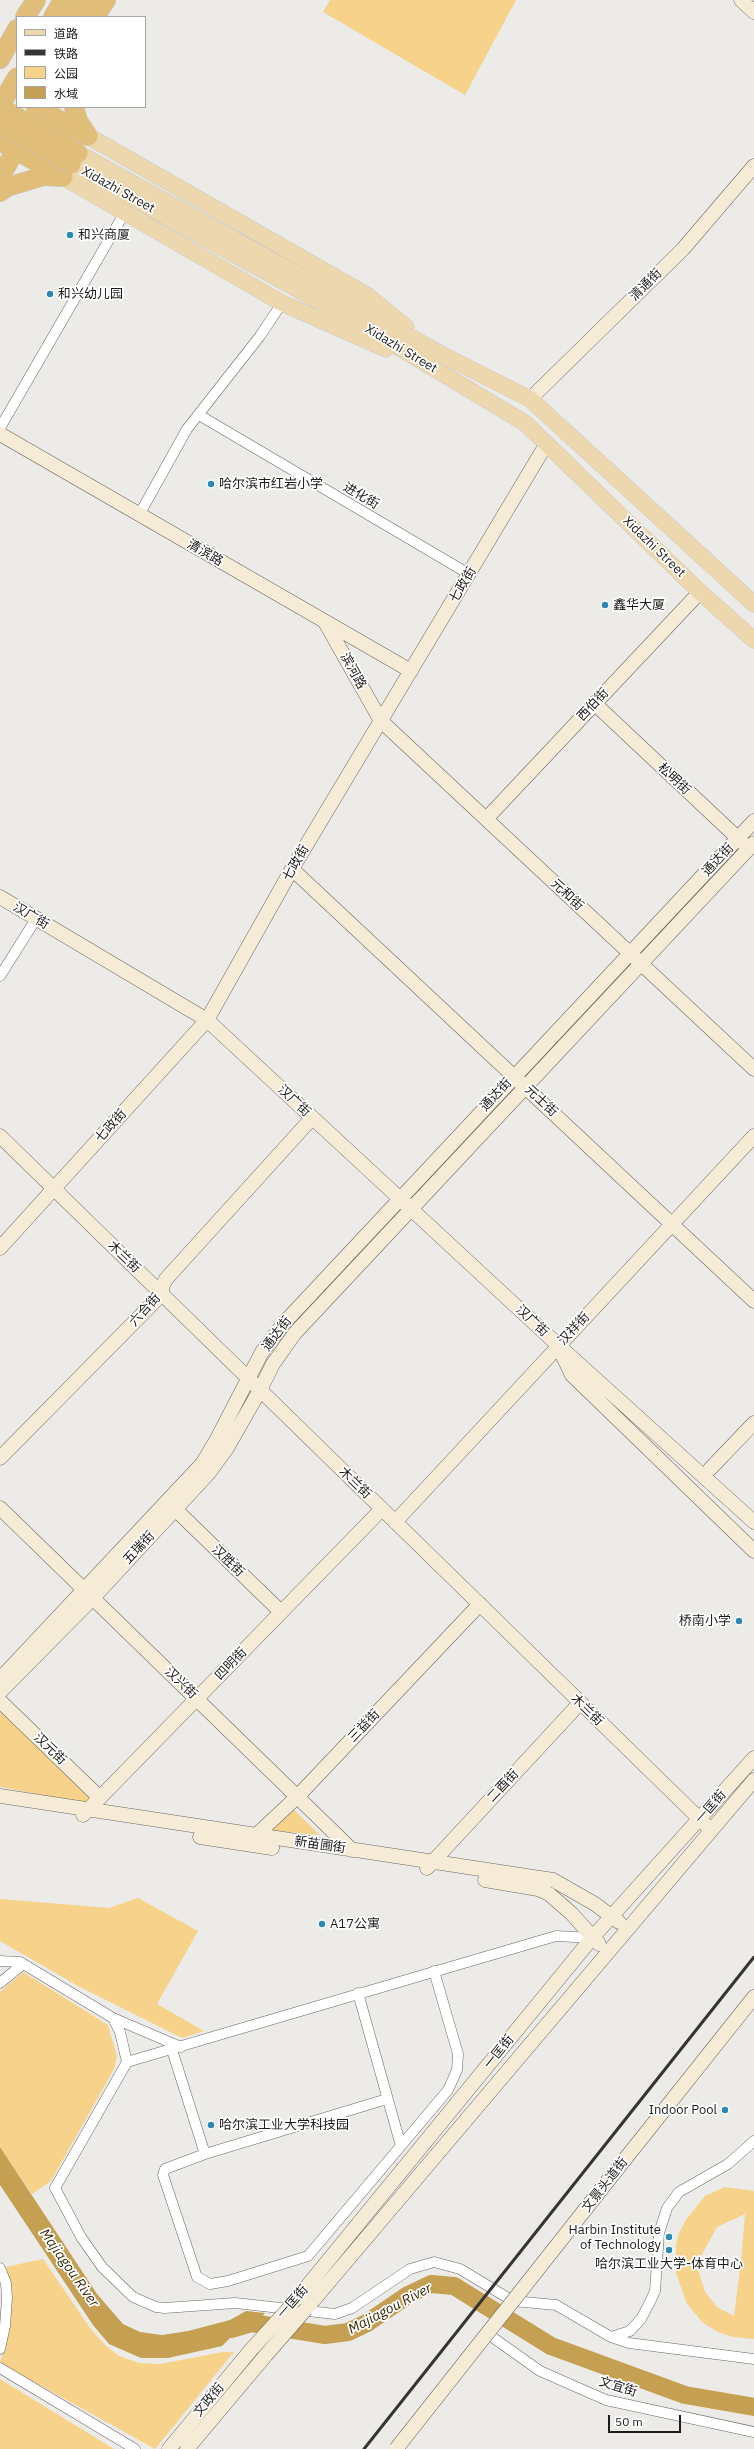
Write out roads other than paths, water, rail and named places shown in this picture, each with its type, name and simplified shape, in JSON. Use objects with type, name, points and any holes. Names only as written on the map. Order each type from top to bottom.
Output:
[{"type":"highway","points":[[24,16],[36,0]]},
{"type":"highway","points":[[54,16],[63,0]]},
{"type":"highway","points":[[75,16],[85,0]]},
{"type":"highway","points":[[96,16],[106,0]]},
{"type":"highway","points":[[0,59],[14,29]]},
{"type":"highway","points":[[0,106],[16,79]]},
{"type":"highway","points":[[0,86],[16,94]]},
{"type":"highway","name":"Xidazhi Street","points":[[0,106],[71,165]]},
{"type":"highway","points":[[0,177],[5,143],[20,108]]},
{"type":"highway","points":[[5,143],[39,108],[88,136]]},
{"type":"highway","points":[[74,108],[78,121],[88,136]]},
{"type":"highway","name":"Xidazhi Street","points":[[0,123],[71,165]]},
{"type":"highway","points":[[5,143],[71,165]]},
{"type":"highway","points":[[0,192],[7,187],[44,176],[71,165]]},
{"type":"main road","points":[[88,136],[368,296],[439,353]]},
{"type":"main road","points":[[71,165],[125,212],[282,303],[346,333],[431,367]]},
{"type":"main road","name":"Xidazhi Street","points":[[71,165],[356,315],[439,353],[530,399],[754,604]]},
{"type":"main road","name":"Xidazhi Street","points":[[356,315],[431,367],[525,423],[700,592],[754,640]]},
{"type":"street","points":[[741,0],[754,12]]},
{"type":"street","name":"清通街","points":[[530,399],[683,249],[754,166]]},
{"type":"street","points":[[0,428],[125,212]]},
{"type":"street","points":[[139,515],[187,428],[199,415],[231,370],[260,336],[282,303]]},
{"type":"street","name":"进化街","points":[[199,415],[469,574]]},
{"type":"street","name":"清滨路","points":[[0,434],[411,671]]},
{"type":"street","name":"七政街","points":[[0,1248],[207,1020],[292,869],[547,443]]},
{"type":"street","name":"西伯街","points":[[486,820],[594,703],[700,592]]},
{"type":"street","name":"滨河路","points":[[325,622],[380,721]]},
{"type":"street","name":"松明街","points":[[594,703],[737,839],[752,849]]},
{"type":"street","name":"元和街","points":[[380,721],[754,1069]]},
{"type":"street","name":"通达街","points":[[248,1379],[262,1352],[284,1323],[398,1198],[631,954],[754,821]]},
{"type":"street","name":"通达街","points":[[260,1390],[273,1364],[295,1333],[641,964],[752,849]]},
{"type":"street","name":"元士街","points":[[292,869],[754,1300]]},
{"type":"street","name":"汉广街","points":[[0,897],[207,1020],[558,1346],[754,1522]]},
{"type":"street","points":[[0,976],[36,919]]},
{"type":"street","name":"六合街","points":[[0,1458],[162,1294],[162,1287],[166,1279],[312,1118]]},
{"type":"street","name":"木兰街","points":[[0,1136],[711,1830]]},
{"type":"street","name":"汉祥街","points":[[395,1522],[754,1136]]},
{"type":"street","name":"汉广街","points":[[558,1346],[582,1353],[754,1509]]},
{"type":"street","name":"汉广街","points":[[558,1346],[606,1396],[754,1534]]},
{"type":"street","name":"汉广街","points":[[558,1346],[572,1374],[754,1551]]},
{"type":"street","name":"五瑞街","points":[[0,1692],[202,1464],[217,1439],[248,1379]]},
{"type":"street","name":"五瑞街","points":[[0,1679],[175,1509],[218,1461],[260,1390]]},
{"type":"street","points":[[710,1469],[754,1423]]},
{"type":"street","name":"汉兴街","points":[[0,1508],[356,1854]]},
{"type":"street","name":"汉胜街","points":[[175,1509],[281,1612]]},
{"type":"street","name":"四明街","points":[[84,1814],[382,1509]]},
{"type":"street","name":"三益街","points":[[251,1841],[297,1797],[480,1604]]},
{"type":"street","name":"汉元街","points":[[0,1701],[100,1798]]},
{"type":"street","name":"二酉街","points":[[429,1866],[580,1703]]},
{"type":"street","name":"一匡街","points":[[250,2351],[291,2306],[592,1938],[700,1820],[754,1758]]},
{"type":"street","name":"一匡街","points":[[266,2355],[607,1951],[754,1780]]},
{"type":"street","name":"新苗圃街","points":[[0,1796],[84,1814]]},
{"type":"street","name":"新苗圃街","points":[[0,1804],[84,1814],[251,1841],[356,1854],[429,1866],[538,1889],[563,1904],[592,1938],[607,1951]]},
{"type":"street","name":"新苗圃街","points":[[429,1866],[553,1880],[573,1890],[627,1928]]},
{"type":"street","points":[[127,2062],[556,1936],[592,1938]]},
{"type":"street","points":[[0,1962],[20,1962],[113,2018],[176,2048],[205,2154]]},
{"type":"street","points":[[0,1983],[23,1964]]},
{"type":"street","points":[[387,2100],[205,2154],[165,2170],[163,2176],[197,2277],[210,2284],[228,2282],[308,2256],[448,2090],[457,2070],[458,2054],[434,1971]]},
{"type":"street","points":[[358,1993],[401,2146]]},
{"type":"street","name":"文景头道街","points":[[396,2449],[754,1998]]},
{"type":"street","points":[[113,2018],[120,2032],[127,2062],[55,2188],[81,2237],[102,2267],[139,2301],[165,2308],[235,2303],[335,2314],[352,2308],[410,2269],[434,2262],[460,2269],[513,2301],[556,2304],[611,2337],[629,2343],[754,2359]]},
{"type":"street","points":[[611,2337],[630,2331],[641,2319],[655,2291],[659,2233],[667,2208],[679,2192],[728,2164],[754,2141]]},
{"type":"street","points":[[0,2259],[1,2269],[6,2283],[7,2311],[0,2349]]},
{"type":"street","name":"文宜街","points":[[488,2334],[540,2371],[606,2400],[754,2432]]},
{"type":"street","name":"文政街","points":[[169,2449],[250,2351]]},
{"type":"street","name":"文政街","points":[[187,2449],[266,2355]]},
{"type":"street","points":[[0,2368],[135,2449]]},
{"type":"water","points":[[0,2147],[97,2294],[123,2324],[140,2332],[162,2335],[188,2331],[230,2320],[246,2311],[265,2313],[248,2332],[233,2335],[222,2346],[168,2358],[141,2358],[109,2344],[93,2325],[0,2185]]},
{"type":"waterway","name":"Majiagou River","points":[[232,2329],[252,2323],[325,2335],[348,2332],[367,2323],[408,2295],[431,2284],[454,2286],[551,2346],[685,2395],[754,2407]]},
{"type":"railway","points":[[364,2449],[754,1957]]},
{"type":"place","name":"和兴商厦","points":[[70,235]]},
{"type":"place","name":"和兴幼儿园","points":[[50,294]]},
{"type":"place","name":"哈尔滨市红岩小学","points":[[211,484]]},
{"type":"place","name":"鑫华大厦","points":[[605,605]]},
{"type":"place","name":"桥南小学","points":[[739,1621]]},
{"type":"place","name":"A17公寓","points":[[322,1924]]},
{"type":"place","name":"Indoor Pool","points":[[725,2110]]},
{"type":"place","name":"哈尔滨工业大学科技园","points":[[211,2125]]},
{"type":"place","name":"Harbin Institute of Technology","points":[[669,2237]]},
{"type":"place","name":"哈尔滨工业大学-体育中心","points":[[669,2250]]}]
